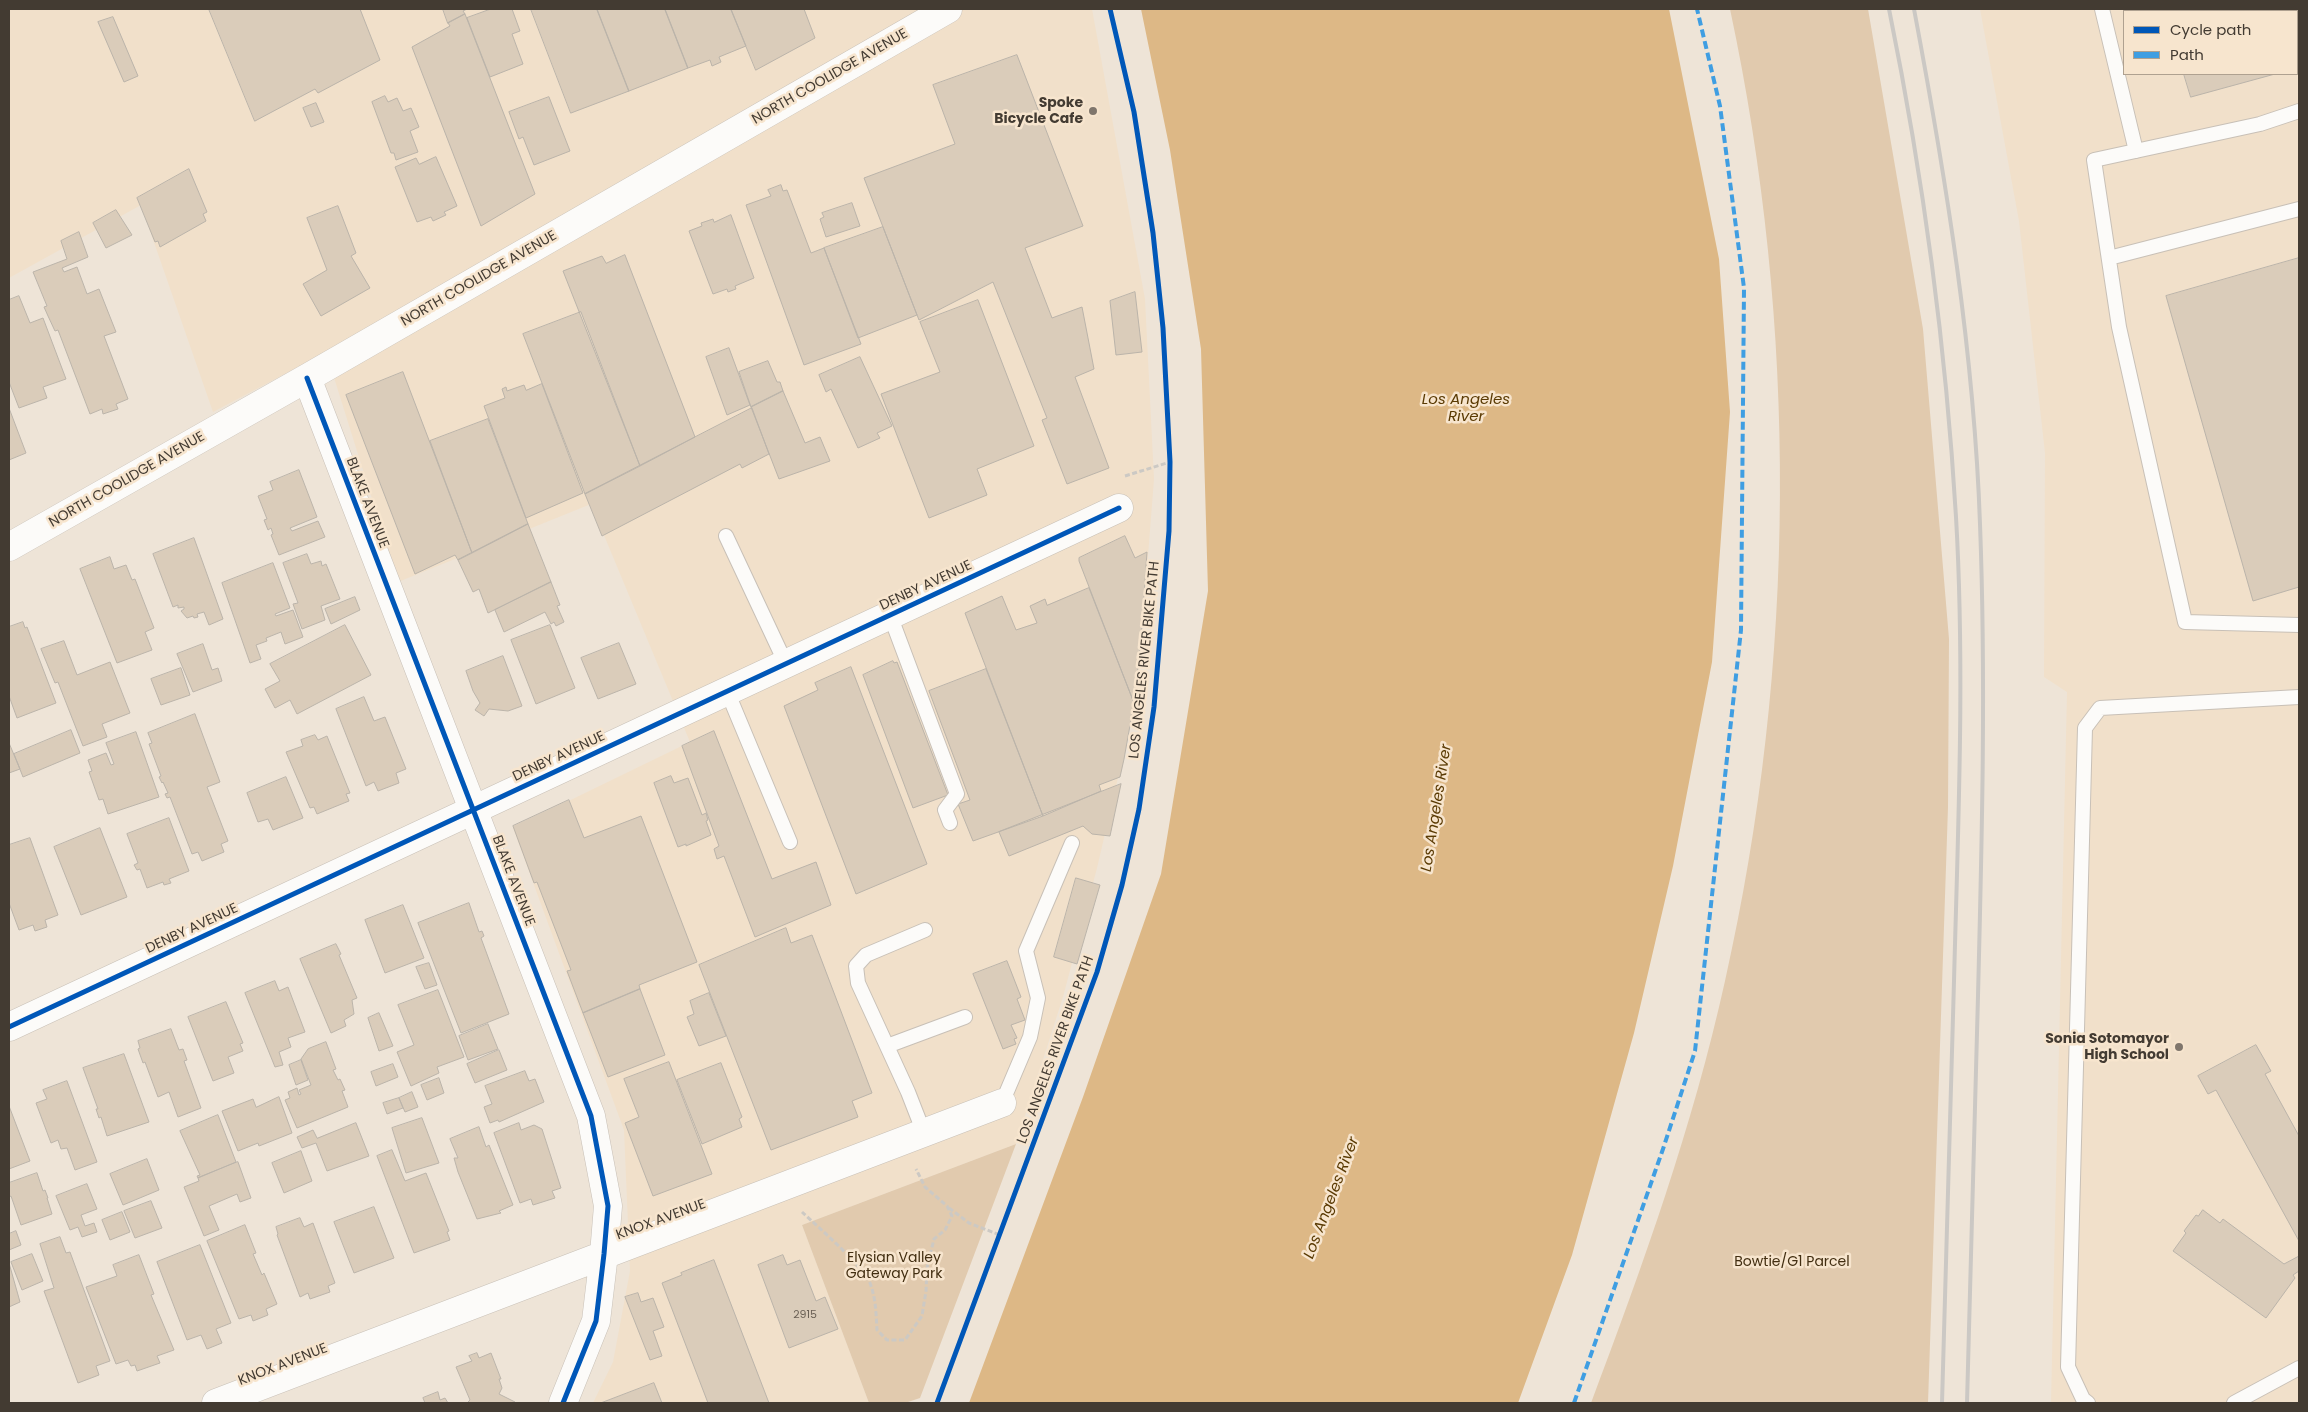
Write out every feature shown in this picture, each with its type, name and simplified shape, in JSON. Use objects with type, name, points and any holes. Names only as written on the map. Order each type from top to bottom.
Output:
[{"type":"street","name":"NORTH COOLIDGE AVENUE","points":[[9,547],[307,378],[948,9]]},
{"type":"street","name":"BLAKE AVENUE","points":[[307,378],[591,1116],[608,1206],[604,1254],[596,1321],[563,1403]]},
{"type":"street","name":"DENBY AVENUE","points":[[9,1027],[1119,508]]},
{"type":"street","name":"KNOX AVENUE","points":[[216,1403],[1002,1103]]},
{"type":"lane","points":[[2102,9],[2136,151]]},
{"type":"lane","points":[[2299,111],[2260,124],[2094,160],[2119,327],[2185,622],[2299,625]]},
{"type":"lane","points":[[2109,258],[2299,209]]},
{"type":"lane","points":[[726,536],[786,664]]},
{"type":"lane","points":[[890,615],[957,794],[945,810],[950,823]]},
{"type":"lane","points":[[727,691],[790,842]]},
{"type":"lane","points":[[2088,1403],[2083,1400],[2068,1367],[2086,728],[2100,708],[2299,697]]},
{"type":"lane","points":[[1002,1103],[1030,1037],[1038,998],[1026,951],[1072,842]]},
{"type":"lane","points":[[913,1138],[887,1046],[858,983],[856,966],[866,955],[925,930]]},
{"type":"lane","points":[[887,1046],[965,1016]]},
{"type":"lane","points":[[2234,1403],[2299,1368]]},
{"type":"path","points":[[1169,452],[1170,472]]},
{"type":"path","points":[[913,1138],[924,1187],[969,1222],[1000,1235]]},
{"type":"path","points":[[779,1188],[827,1234],[869,1281],[876,1304],[877,1330],[887,1340],[906,1340],[922,1316],[927,1268],[934,1239],[945,1230],[952,1216],[946,1206]]},
{"type":"path","points":[[997,1244],[1004,1226]]},
{"type":"shaded area","points":[[9,9],[1092,9],[1145,299],[1154,479],[1137,696],[1097,868],[1063,997],[1016,1144],[802,1225],[869,1403],[593,1403],[613,1362],[630,1271],[624,1130],[513,828],[690,742],[591,504],[398,582],[326,352],[213,412],[141,205],[9,278]]},
{"type":"shaded area","points":[[1980,9],[2299,9],[2299,1403],[2051,1403],[2067,692],[2044,677],[2045,453],[2019,221]]},
{"type":"green space","name":"Bowtie/G1 Parcel","points":[[1730,9],[1868,9],[1923,329],[1949,639],[1948,807],[1928,1403],[1591,1403],[1666,1195],[1698,1089],[1725,981],[1749,861],[1766,740],[1776,618],[1780,495],[1777,373],[1768,251],[1752,129]]},
{"type":"green space","name":"Elysian Valley Gateway Park","points":[[1016,1144],[920,1398],[905,1403],[869,1403],[802,1225]]},
{"type":"water","name":"Los Angeles River","points":[[1141,9],[1669,9],[1719,259],[1730,412],[1712,662],[1673,866],[1634,1033],[1572,1255],[1518,1403],[969,1403],[1083,1097],[1161,874],[1208,591],[1201,349],[1170,150]]},
{"type":"building","points":[[209,9],[360,9],[380,60],[318,93],[315,89],[255,121]]},
{"type":"building","points":[[443,9],[467,9],[463,11],[465,14],[448,23]]},
{"type":"building","points":[[491,9],[512,9],[520,31],[512,34],[523,64],[490,77],[467,18]]},
{"type":"building","points":[[531,9],[597,9],[629,91],[571,113]]},
{"type":"building","points":[[597,9],[665,9],[688,68],[629,91]]},
{"type":"building","points":[[665,9],[731,9],[746,46],[719,57],[721,62],[712,66],[710,60],[688,68]]},
{"type":"building","points":[[731,9],[804,9],[815,38],[756,70]]},
{"type":"building","points":[[2299,9],[2299,67],[2298,10],[2166,10]]},
{"type":"building","points":[[465,14],[535,194],[481,226],[412,47],[450,26],[448,23]]},
{"type":"building","points":[[113,17],[138,76],[124,82],[98,22]]},
{"type":"building","points":[[1017,55],[1083,226],[1025,248],[1052,318],[1082,307],[1094,369],[1075,377],[1109,468],[1067,484],[1042,420],[1047,418],[993,282],[919,320],[864,178],[955,144],[933,85]]},
{"type":"building","points":[[2184,75],[2271,75],[2191,97]]},
{"type":"building","points":[[385,96],[388,102],[397,98],[403,111],[411,108],[419,127],[410,131],[418,152],[396,160],[394,153],[391,153],[372,102]]},
{"type":"building","points":[[549,97],[570,151],[534,165],[523,137],[519,139],[509,112]]},
{"type":"building","points":[[316,103],[324,122],[311,127],[303,108]]},
{"type":"building","points":[[436,157],[457,206],[444,212],[446,215],[433,221],[431,217],[417,222],[395,167],[416,158],[419,164]]},
{"type":"building","points":[[189,169],[207,212],[203,214],[206,221],[160,247],[158,241],[155,242],[137,198]]},
{"type":"building","points":[[781,185],[783,191],[787,190],[811,253],[824,248],[861,344],[804,365],[746,205],[771,196],[768,190]]},
{"type":"building","points":[[852,203],[860,226],[826,237],[820,219],[824,217],[822,213]]},
{"type":"building","points":[[338,206],[356,253],[351,256],[370,288],[321,316],[303,284],[327,270],[307,218]]},
{"type":"building","points":[[116,210],[132,235],[106,248],[93,223]]},
{"type":"building","points":[[731,215],[754,278],[735,286],[736,289],[728,292],[727,289],[713,294],[689,231],[702,226],[701,223],[713,219],[714,222]]},
{"type":"building","points":[[883,227],[917,315],[858,338],[824,248]]},
{"type":"building","points":[[79,232],[88,257],[62,268],[64,272],[77,267],[87,294],[99,289],[116,332],[104,336],[128,399],[116,404],[118,409],[103,414],[102,409],[90,414],[58,330],[55,331],[44,307],[47,306],[33,272],[67,259],[61,241]]},
{"type":"building","points":[[625,255],[695,437],[640,466],[563,271],[602,256],[606,263]]},
{"type":"building","points":[[2299,258],[2299,587],[2253,601],[2166,296]]},
{"type":"building","points":[[1135,292],[1142,352],[1116,355],[1110,301]]},
{"type":"building","points":[[19,296],[30,323],[43,318],[66,379],[43,387],[47,398],[19,408],[9,382],[9,300]]},
{"type":"building","points":[[978,300],[1034,446],[977,469],[987,495],[929,518],[881,394],[940,372],[920,322]]},
{"type":"building","points":[[581,312],[640,466],[585,494],[523,334]]},
{"type":"building","points":[[729,348],[750,405],[727,415],[706,357]]},
{"type":"building","points":[[860,357],[892,426],[877,433],[880,438],[858,448],[831,389],[826,392],[819,375]]},
{"type":"building","points":[[768,361],[783,391],[751,407],[739,372]]},
{"type":"building","points":[[403,372],[472,553],[458,560],[455,555],[415,574],[346,395]]},
{"type":"building","points":[[542,384],[583,493],[526,518],[484,406],[505,398],[502,389],[506,387],[507,391],[524,385],[526,390]]},
{"type":"building","points":[[783,391],[805,443],[820,437],[830,461],[779,479],[751,407]]},
{"type":"building","points":[[9,408],[26,453],[9,460]]},
{"type":"building","points":[[752,408],[769,454],[742,468],[740,464],[602,536],[585,494]]},
{"type":"building","points":[[488,419],[528,524],[472,553],[430,441]]},
{"type":"building","points":[[299,470],[317,517],[290,528],[292,531],[318,521],[325,537],[279,555],[271,535],[273,534],[271,528],[268,530],[264,520],[267,519],[258,496],[273,490],[270,482]]},
{"type":"building","points":[[528,524],[551,582],[488,613],[479,589],[473,592],[458,560]]},
{"type":"building","points":[[1125,536],[1135,558],[1147,552],[1141,640],[1134,703],[1079,561],[1079,558]]},
{"type":"building","points":[[194,538],[223,619],[209,625],[204,612],[197,614],[198,617],[187,618],[181,611],[184,607],[178,608],[178,605],[173,607],[153,554]]},
{"type":"building","points":[[307,554],[311,564],[321,561],[322,566],[326,564],[340,599],[321,606],[325,620],[302,629],[293,604],[298,603],[283,563]]},
{"type":"building","points":[[110,557],[114,569],[126,565],[132,580],[135,579],[154,628],[145,632],[152,650],[117,663],[80,569]]},
{"type":"building","points":[[273,563],[290,608],[275,614],[276,616],[293,610],[303,637],[285,644],[281,632],[266,638],[267,641],[256,645],[261,659],[250,663],[222,583]]},
{"type":"building","points":[[551,582],[560,605],[557,606],[564,622],[556,626],[554,622],[551,624],[545,612],[504,632],[495,610]]},
{"type":"building","points":[[1089,588],[1134,703],[1124,759],[1120,777],[1099,785],[1101,791],[1043,816],[965,613],[1002,596],[1016,630],[1037,623],[1030,606],[1045,599],[1047,605]]},
{"type":"building","points":[[355,597],[360,610],[331,624],[325,609]]},
{"type":"building","points":[[23,622],[25,628],[27,627],[56,703],[17,718],[9,696],[9,627]]},
{"type":"building","points":[[345,625],[371,675],[297,714],[290,700],[275,708],[265,689],[280,681],[270,664]]},
{"type":"building","points":[[550,625],[575,688],[536,704],[511,640]]},
{"type":"building","points":[[64,641],[77,675],[110,662],[130,713],[102,724],[107,737],[83,746],[58,682],[55,683],[41,649]]},
{"type":"building","points":[[619,643],[636,684],[598,699],[581,658]]},
{"type":"building","points":[[203,644],[212,670],[218,668],[222,681],[193,692],[177,654]]},
{"type":"building","points":[[503,656],[522,706],[508,711],[489,709],[484,716],[475,710],[480,703],[473,691],[466,671]]},
{"type":"building","points":[[893,661],[894,663],[897,662],[948,795],[913,808],[863,675]]},
{"type":"building","points":[[851,667],[927,864],[856,894],[784,706],[818,690],[815,683]]},
{"type":"building","points":[[181,668],[190,695],[161,705],[151,679]]},
{"type":"building","points":[[986,669],[1043,816],[973,841],[958,804],[970,800],[929,691]]},
{"type":"building","points":[[364,697],[374,721],[385,717],[406,769],[396,773],[399,783],[378,791],[374,782],[366,786],[336,709]]},
{"type":"building","points":[[195,714],[220,782],[207,787],[228,841],[221,844],[224,852],[202,861],[198,852],[192,854],[170,797],[167,798],[165,794],[168,793],[159,777],[161,776],[149,744],[152,743],[148,733]]},
{"type":"building","points":[[71,730],[80,753],[23,777],[14,754]]},
{"type":"building","points":[[714,731],[772,879],[816,862],[831,905],[755,937],[724,856],[717,859],[714,849],[719,846],[682,746]]},
{"type":"building","points":[[136,732],[159,797],[108,814],[103,799],[99,800],[89,772],[92,771],[88,760],[106,753],[111,765],[114,764],[106,743]]},
{"type":"building","points":[[315,735],[318,740],[327,736],[350,793],[346,794],[349,801],[317,814],[314,807],[310,808],[286,752],[303,746],[301,740]]},
{"type":"building","points":[[9,743],[20,769],[9,773]]},
{"type":"building","points":[[671,776],[674,783],[688,778],[702,815],[706,813],[708,820],[706,821],[711,835],[686,846],[686,844],[678,847],[654,783]]},
{"type":"building","points":[[286,777],[303,818],[273,830],[268,819],[258,822],[247,793]]},
{"type":"building","points":[[1121,784],[1110,836],[1092,834],[1083,826],[1009,856],[999,832]]},
{"type":"building","points":[[569,800],[584,838],[641,816],[697,962],[639,985],[640,989],[583,1013],[567,971],[571,970],[537,882],[534,883],[513,826]]},
{"type":"building","points":[[169,818],[189,871],[169,879],[171,883],[164,885],[163,882],[147,888],[140,869],[137,870],[134,865],[138,863],[127,834]]},
{"type":"building","points":[[100,828],[127,897],[81,915],[54,847]]},
{"type":"building","points":[[30,838],[58,915],[45,920],[47,927],[35,931],[33,925],[19,930],[9,903],[9,845]]},
{"type":"building","points":[[1076,878],[1100,885],[1077,964],[1054,957]]},
{"type":"building","points":[[469,903],[479,932],[482,931],[484,936],[481,938],[509,1014],[461,1033],[418,923]]},
{"type":"building","points":[[403,905],[424,958],[385,973],[365,920]]},
{"type":"building","points":[[786,928],[791,943],[812,935],[872,1093],[852,1101],[858,1117],[771,1150],[699,965]]},
{"type":"building","points":[[336,944],[357,998],[352,1000],[354,1014],[344,1020],[346,1026],[331,1033],[300,959]]},
{"type":"building","points":[[1007,961],[1021,997],[1017,999],[1025,1020],[1011,1025],[1017,1038],[1014,1039],[1016,1044],[1003,1049],[973,974]]},
{"type":"building","points":[[429,963],[437,985],[425,989],[416,967]]},
{"type":"building","points":[[275,981],[279,991],[288,987],[305,1032],[288,1038],[291,1047],[279,1052],[283,1065],[275,1067],[245,993]]},
{"type":"building","points":[[640,989],[665,1055],[608,1077],[583,1013]]},
{"type":"building","points":[[438,990],[464,1057],[437,1067],[439,1073],[411,1086],[397,1052],[414,1045],[398,1005]]},
{"type":"building","points":[[709,993],[726,1036],[699,1046],[687,1017],[694,1014],[690,1001]]},
{"type":"building","points":[[226,1002],[243,1043],[240,1044],[243,1051],[228,1057],[234,1073],[213,1081],[188,1017]]},
{"type":"building","points":[[379,1013],[393,1046],[379,1051],[368,1018]]},
{"type":"building","points":[[488,1024],[498,1049],[468,1060],[459,1036]]},
{"type":"building","points":[[171,1029],[179,1050],[183,1049],[187,1060],[184,1061],[201,1108],[178,1117],[169,1092],[158,1097],[138,1049],[140,1048],[138,1041]]},
{"type":"building","points":[[326,1042],[336,1069],[333,1070],[345,1090],[342,1091],[348,1107],[297,1128],[285,1100],[290,1098],[288,1092],[297,1088],[299,1095],[301,1094],[299,1090],[311,1085],[301,1059],[308,1049]]},
{"type":"building","points":[[2256,1045],[2271,1071],[2265,1074],[2299,1136],[2299,1241],[2216,1090],[2208,1094],[2198,1076]]},
{"type":"building","points":[[499,1050],[507,1070],[475,1083],[467,1064]]},
{"type":"building","points":[[124,1054],[149,1122],[107,1136],[101,1117],[99,1118],[96,1109],[98,1109],[83,1068]]},
{"type":"building","points":[[301,1060],[308,1080],[296,1085],[289,1065]]},
{"type":"building","points":[[669,1062],[712,1174],[653,1196],[625,1123],[639,1117],[624,1079]]},
{"type":"building","points":[[721,1063],[742,1117],[739,1119],[742,1127],[702,1144],[677,1080]]},
{"type":"building","points":[[393,1064],[398,1077],[376,1086],[371,1072]]},
{"type":"building","points":[[525,1071],[529,1081],[535,1079],[544,1102],[499,1122],[498,1120],[490,1123],[484,1107],[492,1104],[485,1086]]},
{"type":"building","points":[[439,1078],[444,1093],[427,1100],[421,1085]]},
{"type":"building","points":[[67,1081],[97,1162],[75,1170],[67,1148],[61,1149],[58,1140],[51,1143],[36,1103],[47,1099],[43,1090]]},
{"type":"building","points":[[412,1092],[418,1107],[405,1112],[399,1098]]},
{"type":"building","points":[[279,1097],[292,1133],[259,1146],[258,1143],[238,1151],[222,1111],[253,1099],[256,1107]]},
{"type":"building","points":[[399,1098],[403,1108],[387,1114],[383,1103]]},
{"type":"building","points":[[9,1106],[30,1161],[9,1169]]},
{"type":"building","points":[[218,1115],[236,1162],[198,1178],[197,1176],[200,1175],[180,1131]]},
{"type":"building","points":[[422,1118],[439,1163],[406,1173],[392,1128]]},
{"type":"building","points":[[356,1123],[369,1156],[327,1171],[316,1143],[302,1148],[297,1137],[313,1130],[317,1138]]},
{"type":"building","points":[[519,1123],[521,1130],[534,1125],[542,1129],[561,1188],[552,1191],[555,1198],[533,1205],[531,1199],[520,1203],[494,1133]]},
{"type":"building","points":[[479,1127],[486,1147],[489,1145],[513,1205],[499,1211],[501,1213],[477,1219],[458,1172],[454,1158],[458,1158],[450,1139]]},
{"type":"building","points":[[392,1150],[405,1181],[426,1173],[449,1231],[447,1232],[450,1240],[414,1253],[377,1156]]},
{"type":"building","points":[[301,1151],[312,1181],[284,1193],[272,1163]]},
{"type":"building","points":[[147,1159],[159,1190],[123,1205],[110,1174]]},
{"type":"building","points":[[238,1162],[251,1198],[240,1202],[237,1194],[209,1206],[219,1230],[204,1236],[184,1187],[199,1181],[198,1178]]},
{"type":"building","points":[[37,1173],[43,1191],[45,1190],[48,1198],[52,1214],[21,1225],[11,1196],[9,1197],[9,1183]]},
{"type":"building","points":[[87,1184],[97,1209],[81,1215],[85,1226],[94,1223],[97,1232],[82,1237],[78,1227],[70,1230],[56,1196]]},
{"type":"building","points":[[151,1201],[162,1228],[135,1238],[124,1211]]},
{"type":"building","points":[[374,1207],[394,1258],[354,1273],[334,1222]]},
{"type":"building","points":[[2203,1210],[2220,1223],[2223,1219],[2284,1264],[2299,1256],[2299,1271],[2293,1275],[2295,1278],[2266,1318],[2173,1251],[2186,1233],[2184,1231],[2196,1215],[2198,1216]]},
{"type":"building","points":[[122,1212],[130,1232],[110,1240],[102,1220]]},
{"type":"building","points":[[300,1218],[304,1227],[313,1223],[335,1283],[328,1286],[330,1292],[310,1299],[308,1293],[300,1297],[277,1235],[276,1227]]},
{"type":"building","points":[[245,1225],[256,1253],[253,1254],[262,1275],[264,1273],[277,1304],[266,1309],[268,1315],[253,1321],[251,1315],[239,1319],[207,1241]]},
{"type":"building","points":[[16,1231],[21,1245],[9,1250],[9,1234]]},
{"type":"building","points":[[60,1237],[66,1253],[70,1252],[110,1361],[96,1366],[99,1375],[78,1383],[44,1291],[54,1288],[40,1244]]},
{"type":"building","points":[[200,1245],[231,1323],[216,1329],[222,1343],[207,1349],[201,1335],[187,1340],[157,1262]]},
{"type":"building","points":[[32,1254],[43,1281],[22,1290],[11,1262]]},
{"type":"building","points":[[139,1255],[154,1294],[151,1295],[174,1350],[157,1356],[160,1363],[137,1371],[135,1365],[131,1366],[128,1360],[116,1364],[86,1287],[117,1276],[113,1265]]},
{"type":"building","points":[[783,1255],[787,1265],[800,1260],[816,1301],[825,1297],[838,1329],[789,1348],[758,1265]]},
{"type":"building","points":[[714,1260],[769,1403],[708,1403],[662,1283]]},
{"type":"building","points":[[9,1263],[20,1302],[9,1307]]},
{"type":"building","points":[[638,1293],[641,1302],[653,1298],[664,1327],[653,1331],[662,1356],[650,1360],[625,1297]]},
{"type":"building","points":[[477,1353],[479,1358],[491,1353],[501,1379],[499,1379],[502,1388],[499,1394],[514,1403],[467,1403],[470,1400],[456,1367],[472,1361],[469,1356]]},
{"type":"building","points":[[654,1383],[662,1403],[601,1403]]},
{"type":"building","points":[[438,1392],[440,1400],[445,1398],[448,1403],[425,1403],[423,1398]]},
{"type":"railway","points":[[1889,9],[1923,198],[1939,326],[1952,453],[1959,575],[1959,807],[1942,1403]]},
{"type":"railway","points":[[1914,9],[1957,265],[1972,394],[1980,524],[1983,642],[1982,819],[1967,1403]]},
{"type":"marked path","points":[[1574,1403],[1663,1149],[1695,1051],[1741,630],[1744,288],[1720,106],[1697,9]]},
{"type":"cycle path","name":"LOS ANGELES RIVER BIKE PATH","points":[[937,1403],[1097,972],[1122,885],[1139,809],[1154,707],[1169,531],[1170,462],[1163,328],[1153,233],[1134,112],[1110,9]]},
{"type":"cycle path","points":[[307,378],[591,1116],[608,1206],[604,1254],[596,1321],[563,1403]]},
{"type":"cycle path","points":[[9,1027],[1119,508]]},
{"type":"place","name":"Spoke Bicycle Cafe","points":[[1093,111]]},
{"type":"place","name":"Sonia Sotomayor High School","points":[[2179,1047]]}]
